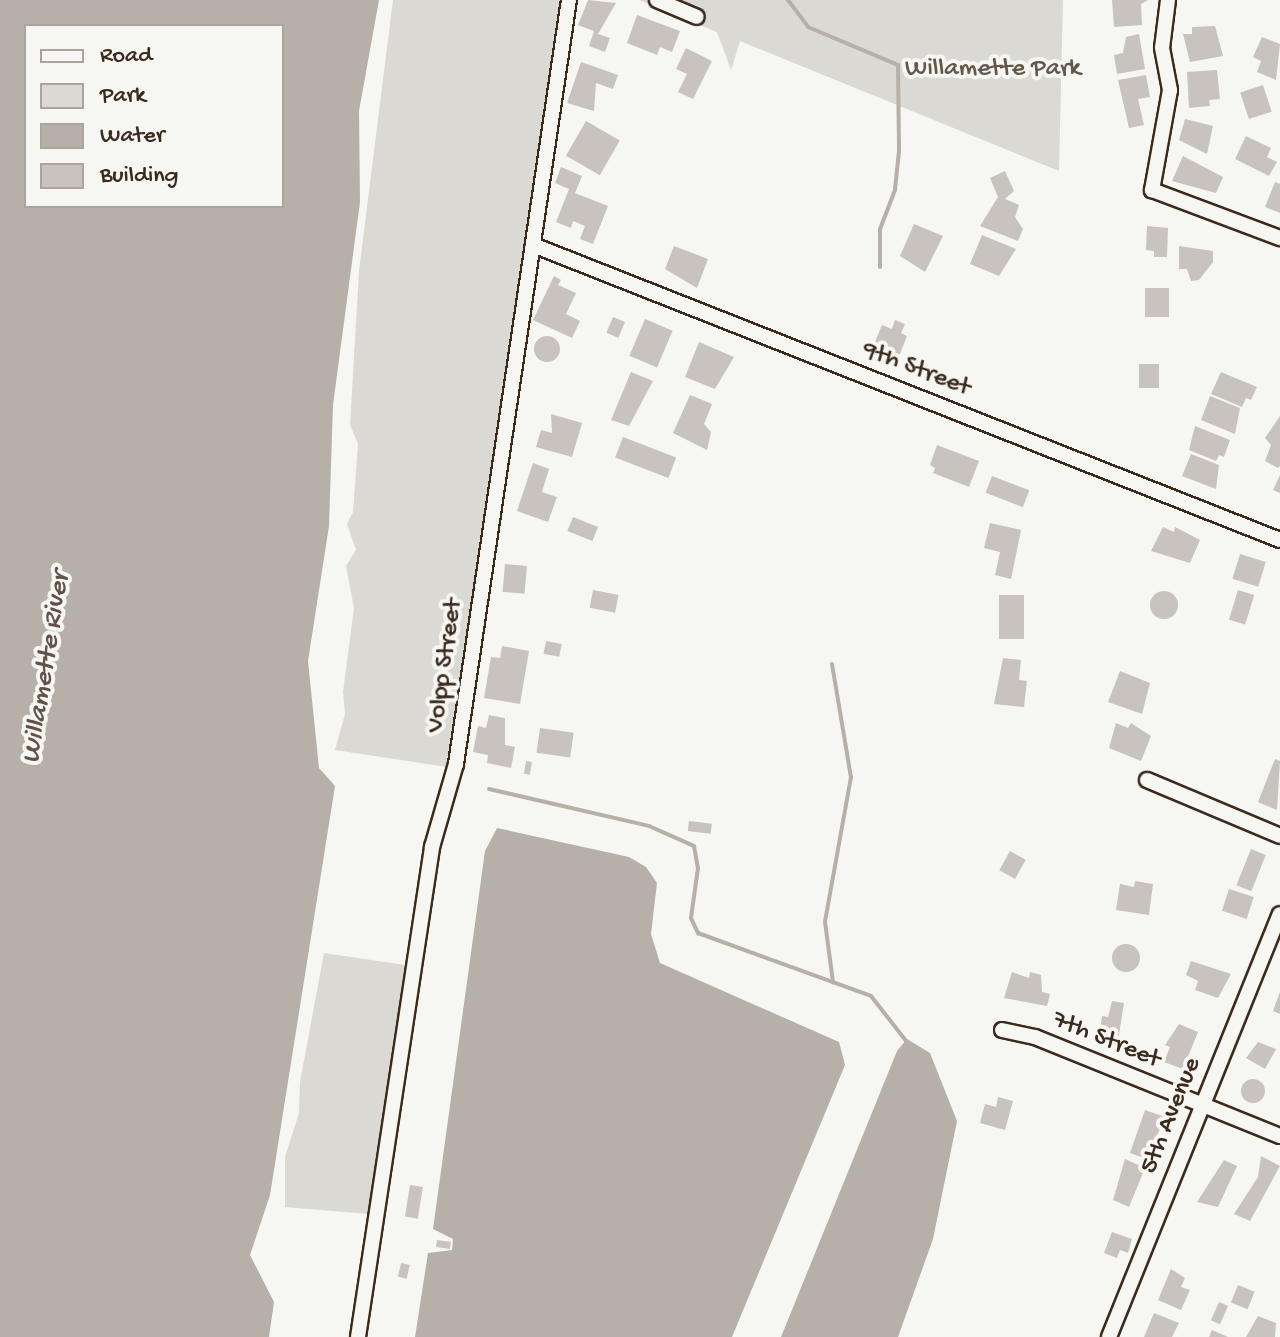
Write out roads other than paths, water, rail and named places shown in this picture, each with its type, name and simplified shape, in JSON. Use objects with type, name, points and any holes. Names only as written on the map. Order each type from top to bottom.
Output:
[{"type":"street","name":"Volpp Street","points":[[358,1337],[432,847],[456,764],[569,0]]},
{"type":"street","points":[[657,0],[697,17]]},
{"type":"street","points":[[1168,0],[1162,48],[1170,90],[1152,190],[1280,238]]},
{"type":"street","name":"9th Street","points":[[533,245],[1280,540]]},
{"type":"street","points":[[1147,780],[1280,836]]},
{"type":"street","name":"5th Avenue","points":[[1109,1337],[1280,914]]},
{"type":"street","name":"7th Street","points":[[1002,1030],[1035,1037],[1280,1136]]},
{"type":"water","name":"Willamette River","points":[[0,0],[379,0],[359,111],[360,202],[333,405],[329,526],[308,661],[319,768],[335,786],[270,1195],[250,1255],[274,1302],[269,1337],[0,1337]]},
{"type":"water","points":[[497,828],[629,857],[646,867],[657,883],[651,934],[660,963],[839,1042],[845,1065],[732,1337],[415,1337],[428,1253],[452,1250],[453,1239],[433,1229],[485,851]]},
{"type":"water","points":[[907,1039],[930,1053],[957,1121],[933,1239],[898,1337],[781,1337],[897,1051]]},
{"type":"waterway","points":[[788,0],[808,27],[898,65],[899,151],[895,190],[880,229],[880,267]]},
{"type":"waterway","points":[[832,664],[851,777],[825,922],[833,982]]},
{"type":"waterway","points":[[489,789],[649,826],[694,846],[698,868],[691,918],[698,933],[871,996],[907,1042]]},
{"type":"park label","name":"Willamette Park","points":[[993,70]]}]
